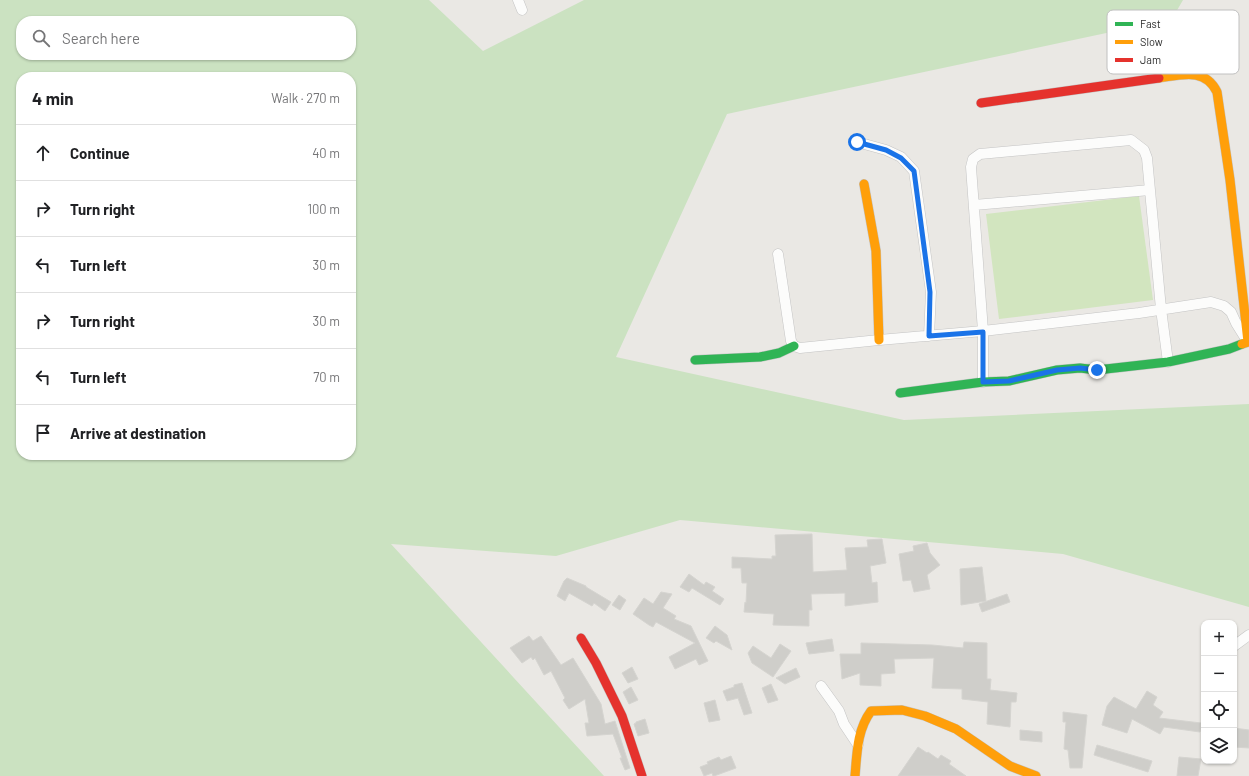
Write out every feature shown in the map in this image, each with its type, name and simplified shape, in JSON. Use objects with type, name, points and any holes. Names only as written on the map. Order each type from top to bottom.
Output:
[{"type":"street","points":[[518,0],[522,10]]},
{"type":"street","points":[[981,103],[1188,74],[1200,75],[1209,79],[1214,84],[1217,92],[1230,180],[1249,342]]},
{"type":"street","points":[[983,382],[983,332],[971,167],[973,159],[980,154],[1131,140],[1144,150],[1147,158],[1161,309],[1168,362]]},
{"type":"street","points":[[857,142],[886,150],[901,158],[914,171],[930,292],[929,336]]},
{"type":"street","points":[[864,184],[876,251],[879,340]]},
{"type":"street","points":[[974,205],[1150,190]]},
{"type":"street","points":[[778,254],[791,341],[794,346],[800,348],[983,332],[1139,313],[1211,302],[1224,306],[1231,312],[1236,323],[1249,342]]},
{"type":"street","points":[[900,393],[983,382],[1009,381],[1057,370],[1080,368],[1097,370],[1168,362],[1229,349],[1249,342]]},
{"type":"street","points":[[695,360],[760,357],[779,353],[794,346]]},
{"type":"street","points":[[1237,644],[1249,635]]},
{"type":"street","points":[[581,638],[596,663],[622,716],[642,776]]},
{"type":"street","points":[[821,686],[839,711],[844,724],[858,745]]},
{"type":"street","points":[[855,776],[858,745],[862,726],[867,715],[871,711],[902,710],[925,716],[956,729],[1010,766],[1036,776]]},
{"type":"green space","points":[[0,0],[429,0],[483,51],[584,0],[1183,0],[1177,10],[1107,10],[1107,33],[727,114],[616,357],[904,420],[1249,404],[1249,607],[1063,554],[680,520],[556,556],[391,544],[604,776],[0,776]]},
{"type":"green space","points":[[1139,196],[1153,300],[999,319],[986,214]]},
{"type":"building","points":[[812,534],[813,572],[847,570],[845,548],[868,547],[867,540],[882,539],[886,563],[870,566],[872,583],[877,582],[878,602],[845,606],[845,593],[811,594],[812,610],[809,610],[809,626],[773,625],[774,614],[744,612],[747,583],[742,583],[741,568],[732,568],[732,557],[772,559],[772,556],[776,556],[775,535]]},
{"type":"building","points":[[927,543],[930,553],[940,565],[927,575],[930,589],[914,592],[911,580],[903,581],[899,554],[914,551],[913,546]]},
{"type":"building","points":[[982,567],[986,601],[961,605],[960,569]]},
{"type":"building","points":[[689,574],[704,585],[706,582],[715,587],[712,591],[724,599],[720,605],[692,588],[689,592],[680,587]]},
{"type":"building","points":[[567,578],[586,586],[611,602],[605,611],[594,603],[592,606],[569,593],[565,601],[557,596]]},
{"type":"building","points":[[661,592],[672,594],[663,608],[676,616],[674,619],[691,626],[708,661],[699,665],[696,659],[675,669],[669,657],[695,643],[656,622],[653,627],[633,614],[644,598],[653,604]]},
{"type":"building","points":[[1007,594],[1010,602],[982,612],[979,604]]},
{"type":"building","points":[[619,595],[626,600],[620,610],[612,605]]},
{"type":"building","points":[[715,626],[727,635],[732,650],[716,641],[714,643],[706,638]]},
{"type":"building","points":[[529,636],[533,641],[541,636],[561,665],[573,658],[601,704],[605,724],[615,721],[630,768],[625,770],[613,734],[587,736],[585,723],[589,723],[585,699],[569,709],[563,700],[565,698],[551,671],[544,675],[535,658],[533,660],[531,657],[522,663],[510,648]]},
{"type":"building","points":[[832,639],[834,651],[809,654],[806,643]]},
{"type":"building","points":[[964,642],[987,643],[987,679],[991,679],[990,690],[1017,693],[1016,702],[1011,702],[1010,727],[987,724],[988,702],[962,699],[962,689],[932,688],[934,658],[894,659],[895,673],[881,674],[881,686],[860,685],[860,673],[842,679],[840,654],[861,654],[861,643],[932,645],[963,648]]},
{"type":"building","points":[[780,644],[791,651],[773,677],[752,663],[748,653],[753,646],[771,658]]},
{"type":"building","points":[[632,667],[638,679],[628,683],[622,673]]},
{"type":"building","points":[[796,668],[800,677],[785,684],[776,678]]},
{"type":"building","points":[[742,683],[752,713],[744,715],[738,698],[727,701],[723,691],[734,687],[734,685]]},
{"type":"building","points":[[771,684],[778,700],[768,703],[762,688]]},
{"type":"building","points":[[631,687],[638,700],[629,704],[623,692]]},
{"type":"building","points":[[1147,691],[1157,697],[1153,705],[1163,712],[1159,718],[1201,723],[1200,732],[1164,727],[1160,734],[1132,719],[1127,733],[1102,725],[1107,706],[1114,697],[1136,709]]},
{"type":"building","points":[[715,700],[720,720],[709,722],[704,703]]},
{"type":"building","points":[[1063,712],[1087,715],[1082,768],[1070,768],[1068,750],[1064,749],[1066,722],[1063,722]]},
{"type":"building","points":[[645,719],[649,733],[638,736],[634,724]]},
{"type":"building","points":[[1237,728],[1249,730],[1249,748],[1237,747]]},
{"type":"building","points":[[1020,730],[1042,732],[1042,742],[1020,740]]},
{"type":"building","points":[[1097,745],[1152,761],[1148,772],[1094,755]]},
{"type":"building","points":[[918,747],[938,759],[941,755],[951,761],[949,764],[966,776],[898,776]]},
{"type":"building","points":[[731,756],[736,768],[714,776],[712,773],[704,776],[700,767],[719,757],[721,760]]},
{"type":"building","points":[[1179,757],[1201,759],[1198,776],[1177,776]]},
{"type":"traffic: fast","points":[[900,393],[983,382],[1009,381],[1057,370],[1080,368],[1097,370],[1168,362],[1229,349],[1242,344]]},
{"type":"traffic: fast","points":[[695,360],[760,357],[779,353],[794,346]]},
{"type":"traffic: slow","points":[[1159,78],[1192,74],[1206,79],[1212,84],[1217,92],[1230,180],[1248,342],[1242,344]]},
{"type":"traffic: slow","points":[[864,184],[876,251],[879,340]]},
{"type":"traffic: slow","points":[[855,776],[860,734],[866,718],[871,711],[902,710],[925,716],[956,729],[1010,766],[1036,776]]},
{"type":"traffic: jam","points":[[981,103],[1159,78]]},
{"type":"traffic: jam","points":[[581,638],[596,663],[622,716],[642,776]]},
{"type":"route","points":[[857,142],[886,150],[901,158],[914,171],[930,292],[929,336],[983,332],[983,382],[1009,381],[1057,370],[1080,368],[1097,370]]}]
